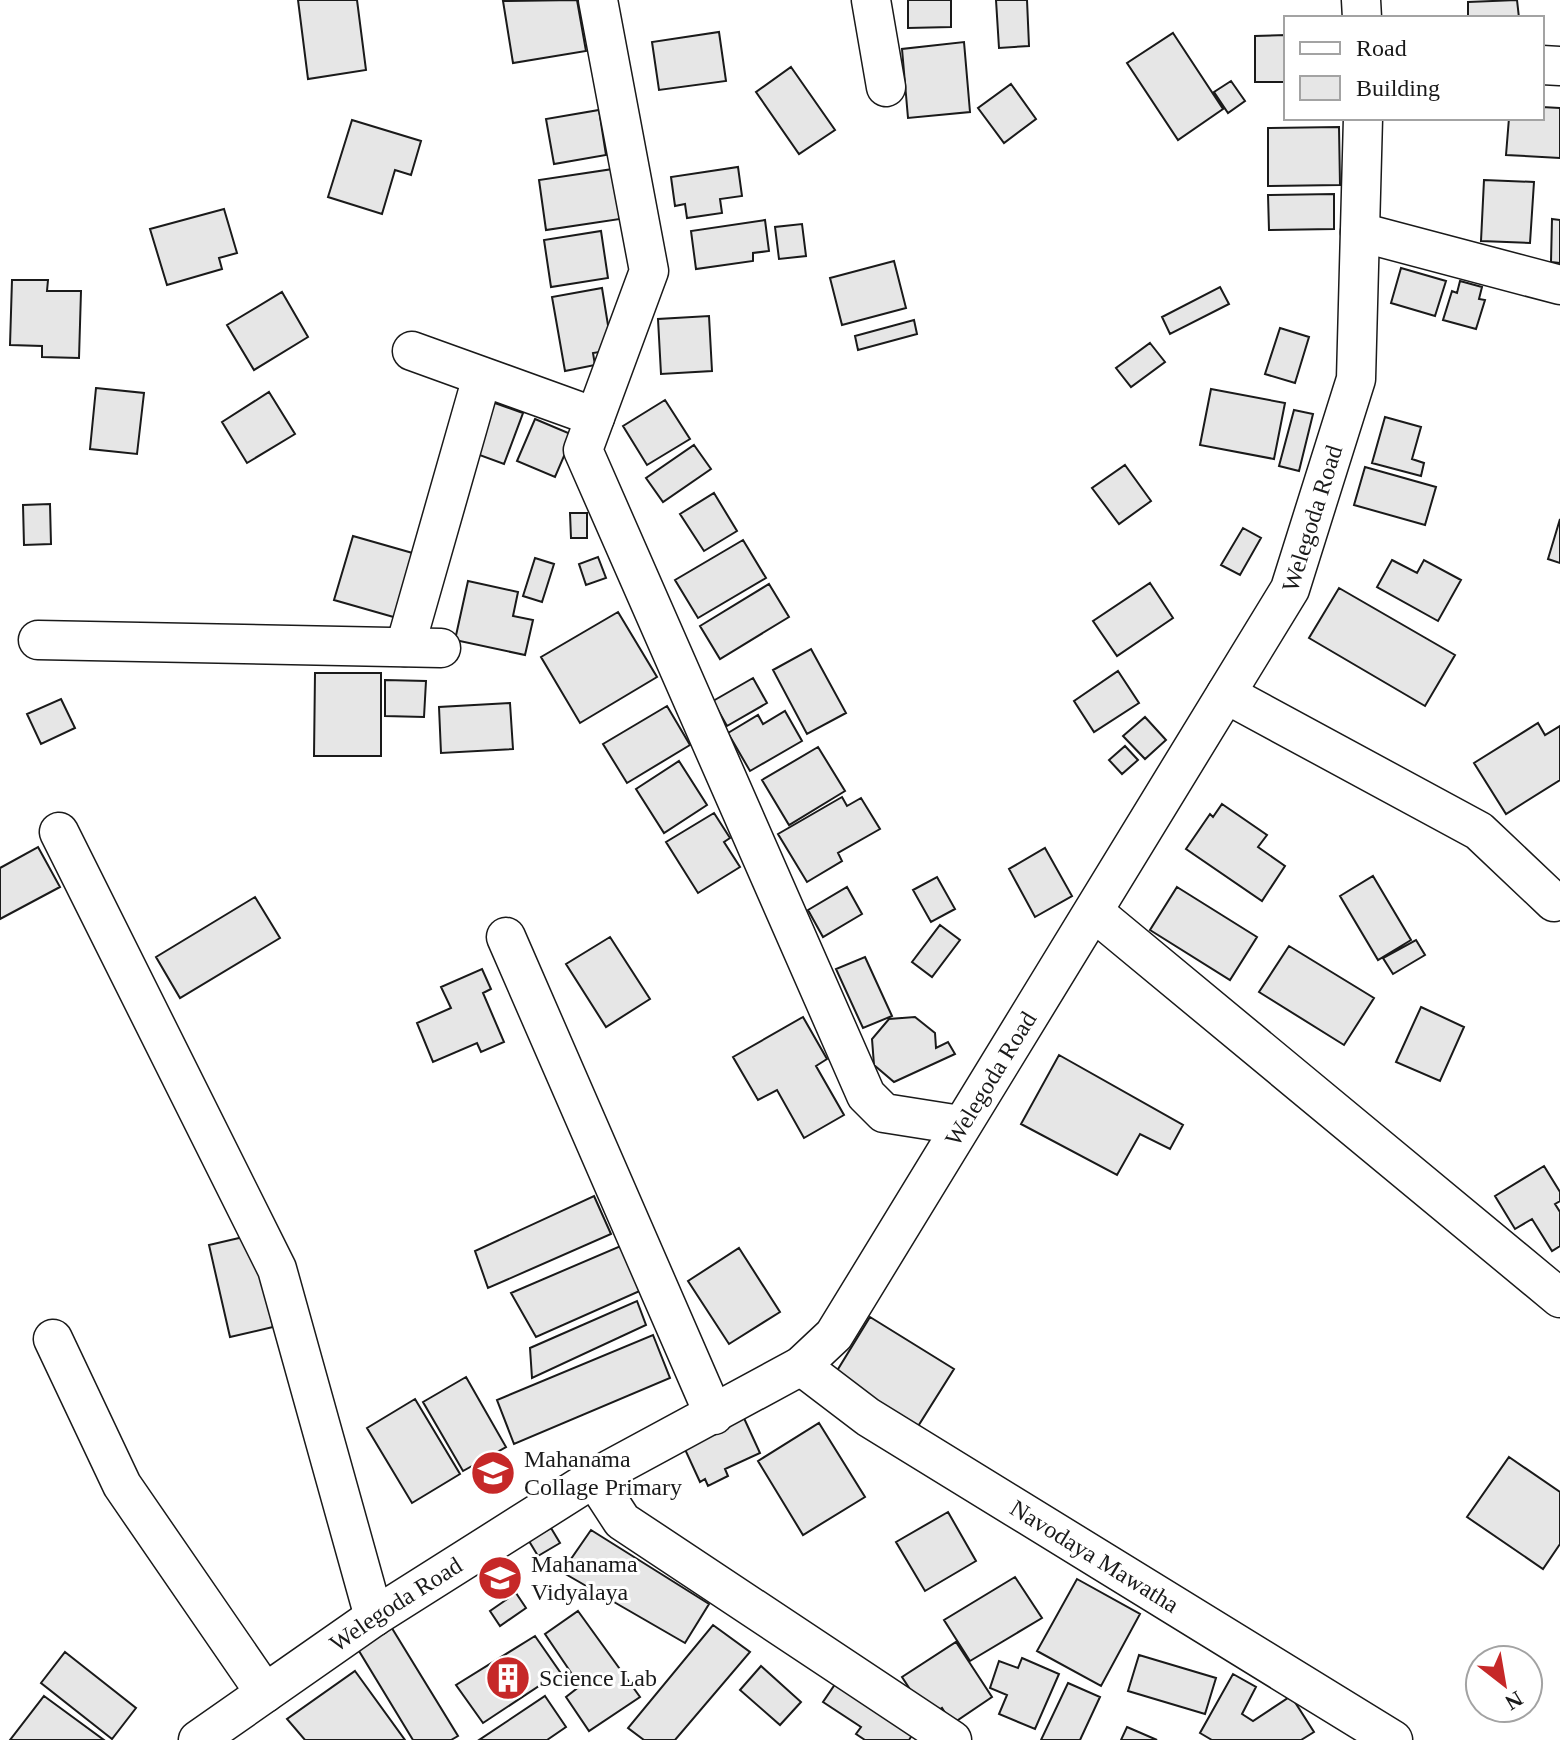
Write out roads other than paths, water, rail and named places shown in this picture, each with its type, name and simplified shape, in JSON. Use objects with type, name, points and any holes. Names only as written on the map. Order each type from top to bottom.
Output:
[{"type":"street","points":[[598,0],[649,271],[583,450],[866,1095],[884,1113],[960,1125]]},
{"type":"street","points":[[871,0],[886,87]]},
{"type":"street","name":"Welegoda Road","points":[[198,1740],[374,1617],[594,1478],[801,1366],[834,1335],[1290,589],[1356,379],[1363,120]]},
{"type":"street","points":[[1360,232],[1560,285]]},
{"type":"street","points":[[412,351],[595,417]]},
{"type":"street","points":[[38,640],[423,648],[482,377]]},
{"type":"street","points":[[1226,694],[1479,831],[1554,902]]},
{"type":"street","points":[[59,832],[277,1269],[374,1617]]},
{"type":"street","points":[[1094,912],[1560,1298]]},
{"type":"street","points":[[506,937],[714,1415]]},
{"type":"street","points":[[53,1339],[122,1485],[265,1693]]},
{"type":"street","name":"Navodaya Mawatha","points":[[801,1366],[868,1417],[1393,1740]]},
{"type":"street","points":[[594,1478],[622,1521],[952,1740]]},
{"type":"place","name":"Mahanama Collage Primary","points":[[493,1473]]},
{"type":"place","name":"Mahanama Vidyalaya","points":[[500,1578]]},
{"type":"place","name":"Science Lab","points":[[508,1678]]}]
